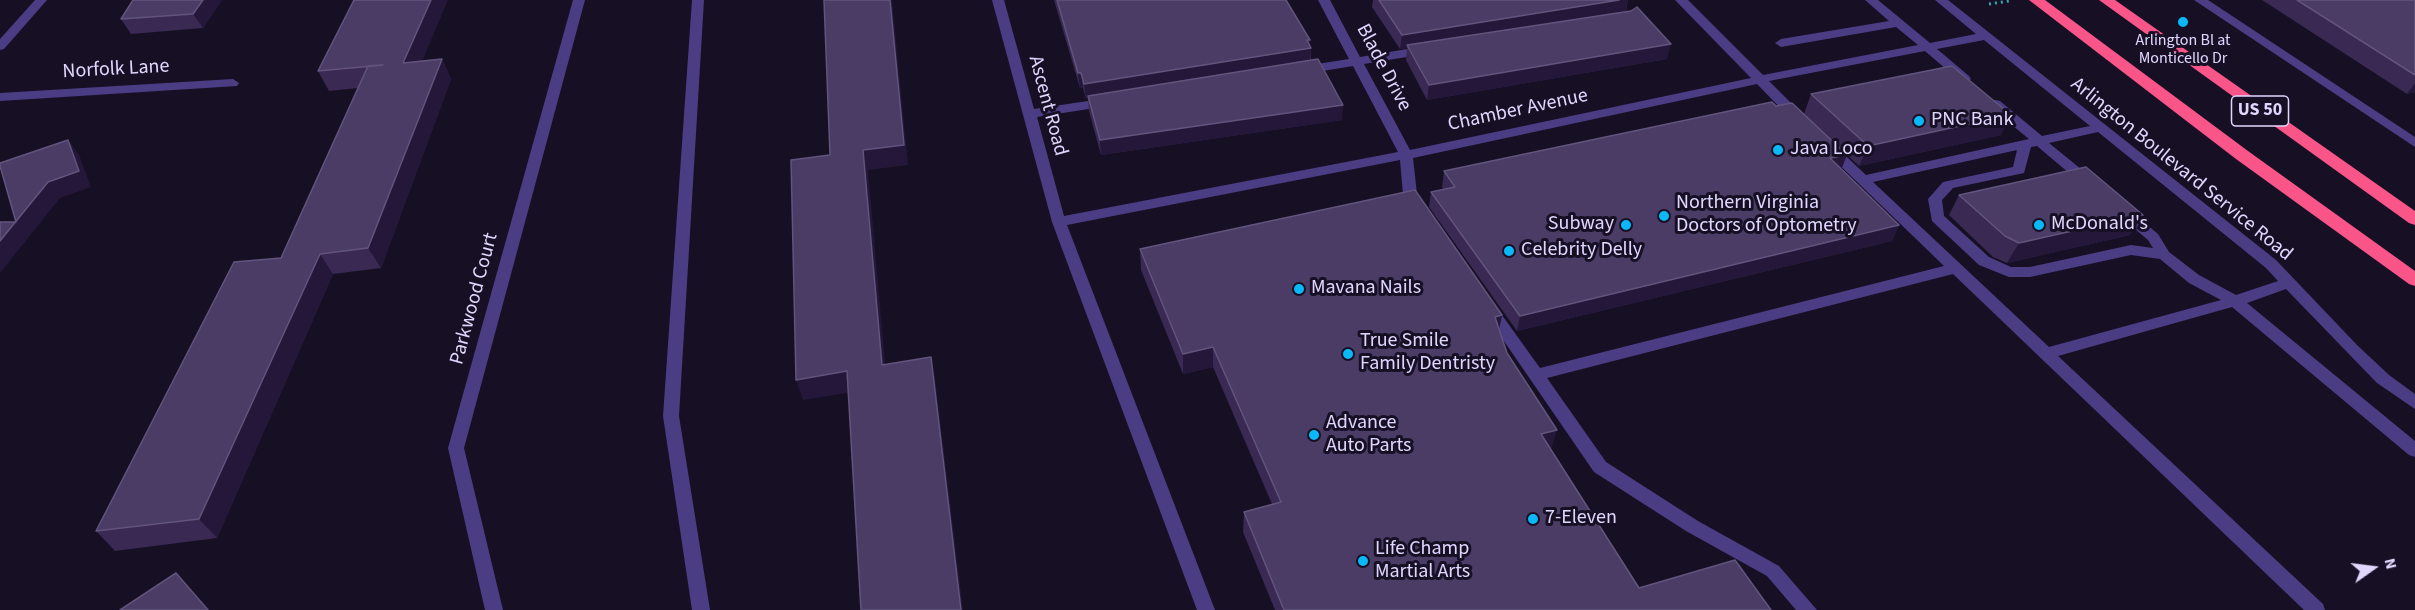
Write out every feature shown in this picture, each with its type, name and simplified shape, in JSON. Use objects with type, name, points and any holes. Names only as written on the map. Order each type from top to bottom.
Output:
[{"type":"highway","name":"US 50","points":[[2036,0],[2242,155],[2415,280]]},
{"type":"highway","name":"US 50","points":[[2106,0],[2415,219]]},
{"type":"street","points":[[0,46],[41,0]]},
{"type":"street","name":"Parkwood Court","points":[[494,610],[456,448],[579,0]]},
{"type":"street","points":[[698,0],[671,416],[701,610]]},
{"type":"street","name":"Ascent Road","points":[[998,0],[1059,222],[1206,610]]},
{"type":"street","name":"Blade Drive","points":[[1324,0],[1406,155]]},
{"type":"street","points":[[1682,1],[1699,0]]},
{"type":"street","points":[[1871,0],[1984,95],[2033,143],[2105,197],[2153,237],[2164,255],[2194,279],[2235,301],[2415,450]]},
{"type":"street","name":"Arlington Boulevard Service Road","points":[[1941,0],[2098,128],[2271,264],[2383,379],[2415,403]]},
{"type":"street","points":[[2200,0],[2415,143]]},
{"type":"street","points":[[1682,1],[1757,80],[2316,610]]},
{"type":"street","points":[[1781,43],[1898,23]]},
{"type":"street","name":"Chamber Avenue","points":[[1059,222],[1406,155],[1757,80],[1986,36]]},
{"type":"street","points":[[1287,72],[1439,48]]},
{"type":"street","name":"Norfolk Lane","points":[[0,97],[233,82]]},
{"type":"street","points":[[1029,114],[1123,99]]},
{"type":"street","points":[[1863,180],[2098,128]]},
{"type":"street","points":[[2033,143],[2019,170],[1948,185],[1935,199],[1937,218],[1984,261],[2009,272],[2030,272],[2131,250],[2164,255]]},
{"type":"street","points":[[1406,155],[1410,194],[1430,223]]},
{"type":"street","points":[[1536,375],[1956,268]]},
{"type":"street","points":[[2046,354],[2235,301],[2288,283]]},
{"type":"street","points":[[1483,299],[1600,468],[1692,526],[1773,571],[1808,610]]},
{"type":"building","points":[[133,0],[203,0],[193,14],[121,19]]},
{"type":"building","points":[[354,0],[431,0],[403,63],[442,59],[368,248],[320,254],[199,519],[96,531],[234,262],[281,258],[368,66],[318,71]]},
{"type":"building","points":[[824,0],[890,0],[904,145],[863,150],[882,365],[931,357],[961,610],[861,610],[847,371],[796,380],[791,160],[830,155]]},
{"type":"building","points":[[1057,0],[1286,0],[1310,40],[1307,40],[1311,48],[1084,84],[1081,73],[1078,73]]},
{"type":"building","points":[[1379,0],[1619,0],[1402,35]]},
{"type":"building","points":[[2297,0],[2415,0],[2415,75]]},
{"type":"building","points":[[1637,7],[1671,44],[1429,85],[1407,45],[1631,11]]},
{"type":"building","points":[[1318,59],[1343,105],[1100,140],[1088,96]]},
{"type":"building","points":[[1952,66],[2011,115],[1868,146],[1811,94]]},
{"type":"building","points":[[1772,102],[1776,106],[1792,103],[1847,155],[1830,158],[1899,225],[1520,316],[1431,192],[1455,187],[1444,171]]},
{"type":"building","points":[[68,140],[79,171],[48,182],[16,222],[0,163]]},
{"type":"building","points":[[2086,167],[2143,215],[2019,243],[2005,236],[1959,195]]},
{"type":"building","points":[[1415,190],[1502,315],[1495,317],[1507,353],[1557,430],[1541,434],[1639,588],[1735,560],[1771,610],[1284,610],[1244,512],[1281,502],[1213,347],[1183,354],[1140,249]]},
{"type":"building","points":[[0,222],[15,222],[0,241]]},
{"type":"building","points":[[176,573],[208,610],[120,610]]},
{"type":"place","name":"Arlington Bl at Monticello Dr","points":[[2183,22]]},
{"type":"place","name":"PNC Bank","points":[[1919,121]]},
{"type":"place","name":"Java Loco","points":[[1778,150]]},
{"type":"place","name":"Northern Virginia Doctors of Optometry","points":[[1664,216]]},
{"type":"place","name":"Subway","points":[[1626,225]]},
{"type":"place","name":"McDonald's","points":[[2039,225]]},
{"type":"place","name":"Celebrity Delly","points":[[1509,251]]},
{"type":"place","name":"Mavana Nails","points":[[1299,289]]},
{"type":"place","name":"True Smile Family Dentristy","points":[[1348,354]]},
{"type":"place","name":"Advance Auto Parts","points":[[1314,435]]},
{"type":"place","name":"7-Eleven","points":[[1533,519]]},
{"type":"place","name":"Life Champ Martial Arts","points":[[1363,561]]}]
